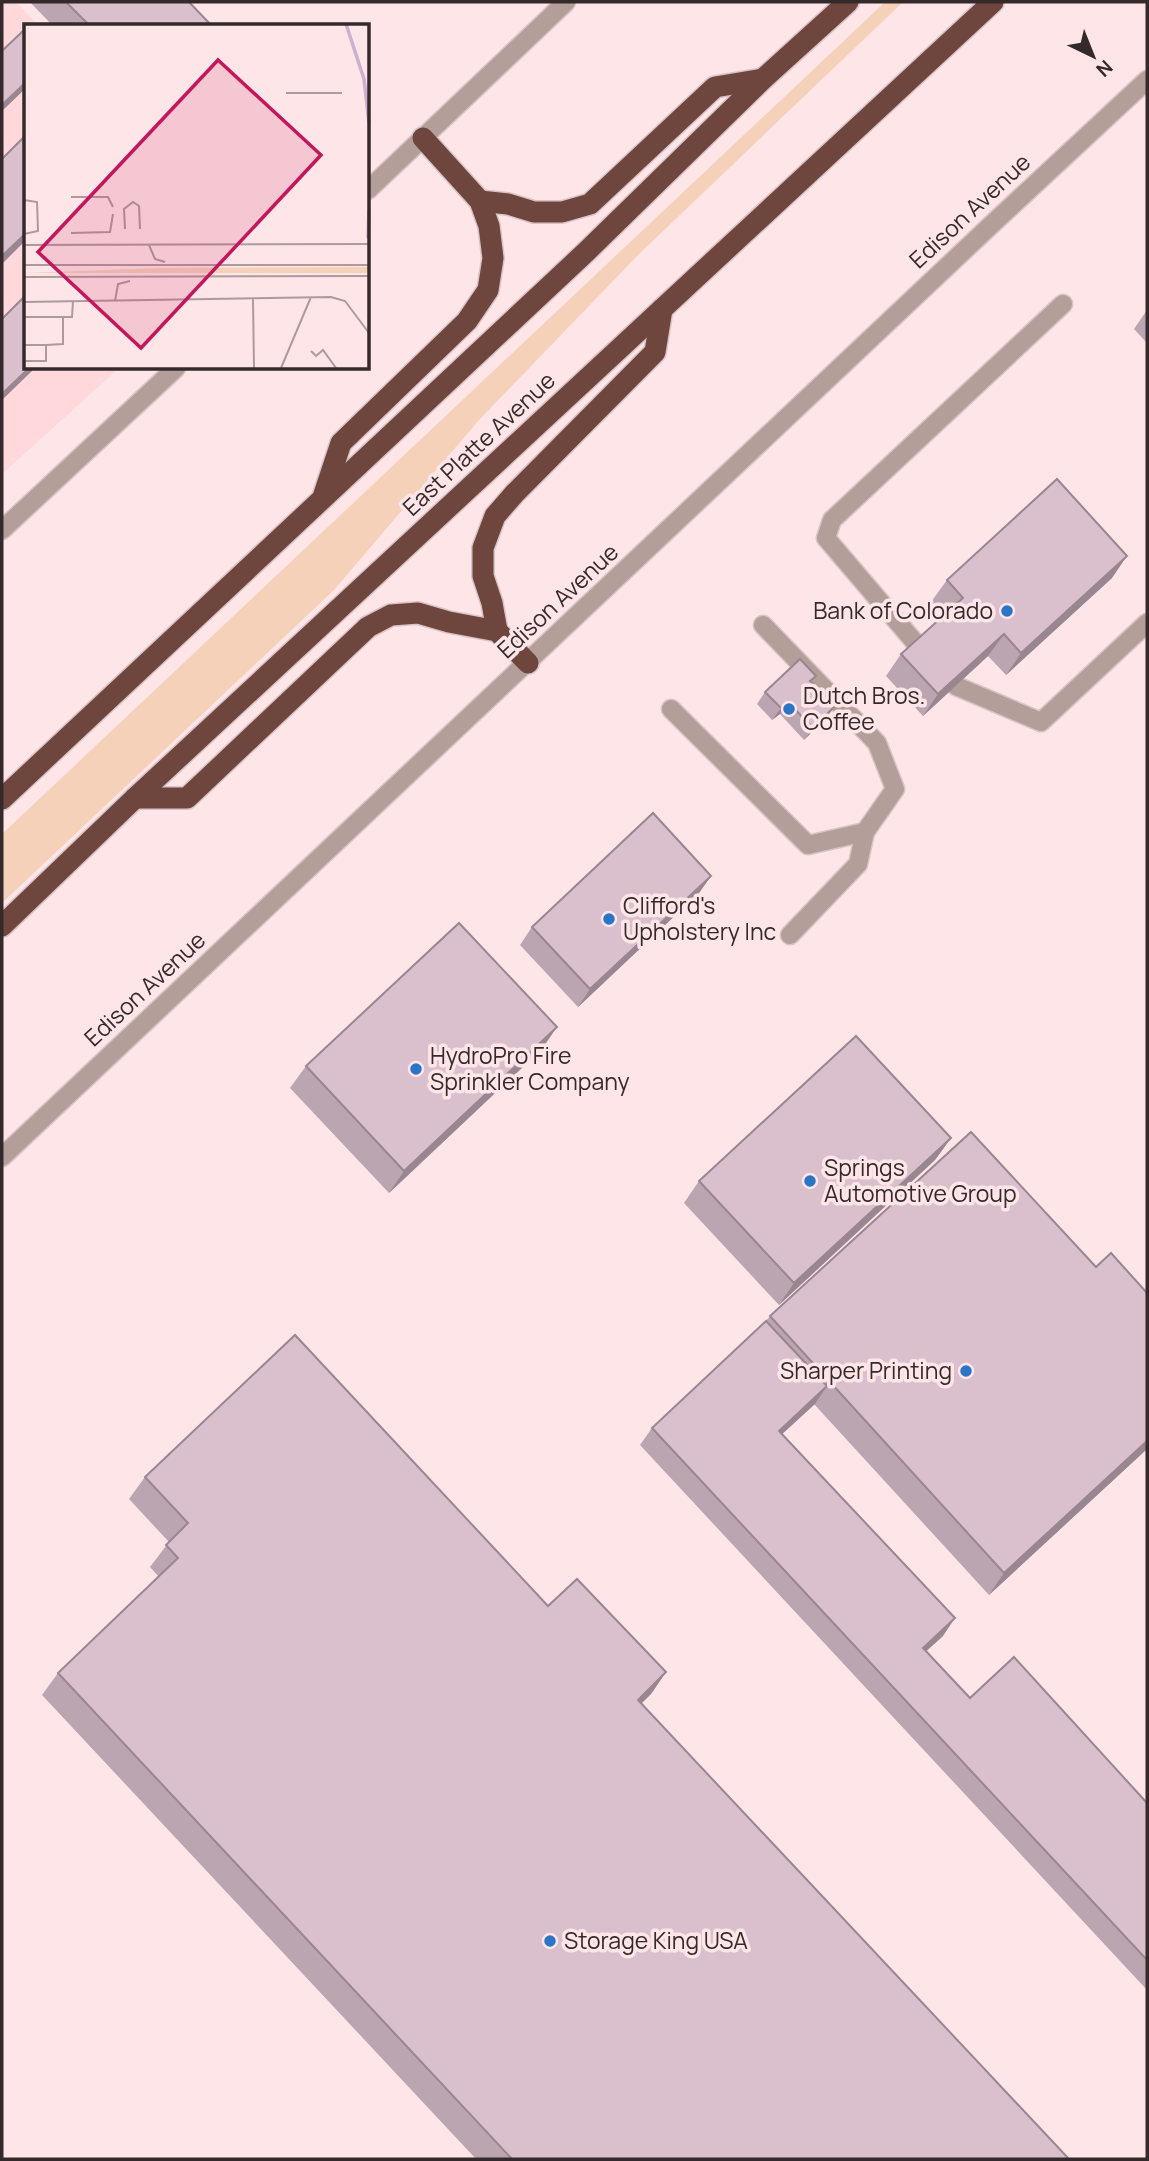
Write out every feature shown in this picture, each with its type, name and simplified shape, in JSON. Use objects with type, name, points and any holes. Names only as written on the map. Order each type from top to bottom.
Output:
[{"type":"highway","points":[[2,799],[587,251],[763,79],[848,2]]},
{"type":"highway","name":"East Platte Avenue","points":[[2,926],[135,799],[993,2]]},
{"type":"highway","points":[[480,201],[509,204],[534,212],[562,212],[590,204],[715,87],[763,79]]},
{"type":"highway","points":[[324,497],[341,443],[467,321],[488,290],[493,258],[489,226],[480,201],[423,138]]},
{"type":"highway","points":[[528,663],[497,631],[483,576],[483,548],[495,516],[514,493],[655,352],[662,309]]},
{"type":"highway","points":[[135,799],[187,798],[368,627],[391,615],[418,613],[497,631]]},
{"type":"street","points":[[369,189],[566,2]]},
{"type":"street","name":"Edison Avenue","points":[[2,1157],[1147,80]]},
{"type":"street","points":[[918,646],[826,538],[832,520],[1063,304]]},
{"type":"street","points":[[2,530],[175,369]]},
{"type":"street","points":[[956,686],[1041,722],[1147,622]]},
{"type":"street","points":[[763,625],[877,743],[895,789],[865,832],[858,864],[790,935]]},
{"type":"street","points":[[671,709],[808,845],[865,832]]},
{"type":"shaded area","points":[[2,2],[16,2],[37,24],[24,24],[24,369],[118,369],[2,474]]},
{"type":"shaded area","points":[[885,2],[903,2],[639,254],[479,420],[334,590],[2,903],[2,834]]},
{"type":"building","points":[[66,2],[189,2],[210,24],[88,24]]},
{"type":"building","points":[[24,30],[24,84],[2,105],[2,51]]},
{"type":"building","points":[[24,137],[24,235],[2,256],[2,159]]},
{"type":"building","points":[[24,297],[24,369],[28,369],[2,394],[2,319]]},
{"type":"building","name":"Bank of Colorado","points":[[1057,479],[1127,556],[1021,653],[1004,634],[938,694],[901,654],[963,598],[947,580]]},
{"type":"building","points":[[800,659],[816,676],[810,681],[835,706],[813,728],[788,702],[781,708],[765,692]]},
{"type":"building","name":"Clifford's Upholstery Inc","points":[[653,813],[711,876],[590,989],[532,927]]},
{"type":"building","name":"HydroPro Fire Sprinkler Company","points":[[459,923],[557,1027],[404,1171],[306,1066]]},
{"type":"building","name":"Springs Automotive Group","points":[[856,1036],[951,1138],[794,1283],[699,1181]]},
{"type":"building","name":"Sharper Printing","points":[[971,1132],[1096,1267],[1111,1253],[1147,1293],[1147,1441],[1004,1573],[770,1316]]},
{"type":"building","points":[[766,1321],[827,1386],[779,1431],[955,1618],[923,1648],[970,1698],[1014,1657],[1147,1803],[1147,1960],[652,1428]]},
{"type":"building","name":"Storage King USA","points":[[295,1335],[548,1606],[577,1579],[666,1672],[638,1700],[1069,2159],[512,2159],[58,1673],[178,1558],[166,1545],[188,1523],[145,1477]]},
{"type":"place","name":"Bank of Colorado","points":[[1007,611]]},
{"type":"place","name":"Dutch Bros. Coffee","points":[[789,709]]},
{"type":"place","name":"Clifford's Upholstery Inc","points":[[609,919]]},
{"type":"place","name":"HydroPro Fire Sprinkler Company","points":[[416,1069]]},
{"type":"place","name":"Springs Automotive Group","points":[[810,1181]]},
{"type":"place","name":"Sharper Printing","points":[[966,1371]]},
{"type":"place","name":"Storage King USA","points":[[550,1941]]}]
